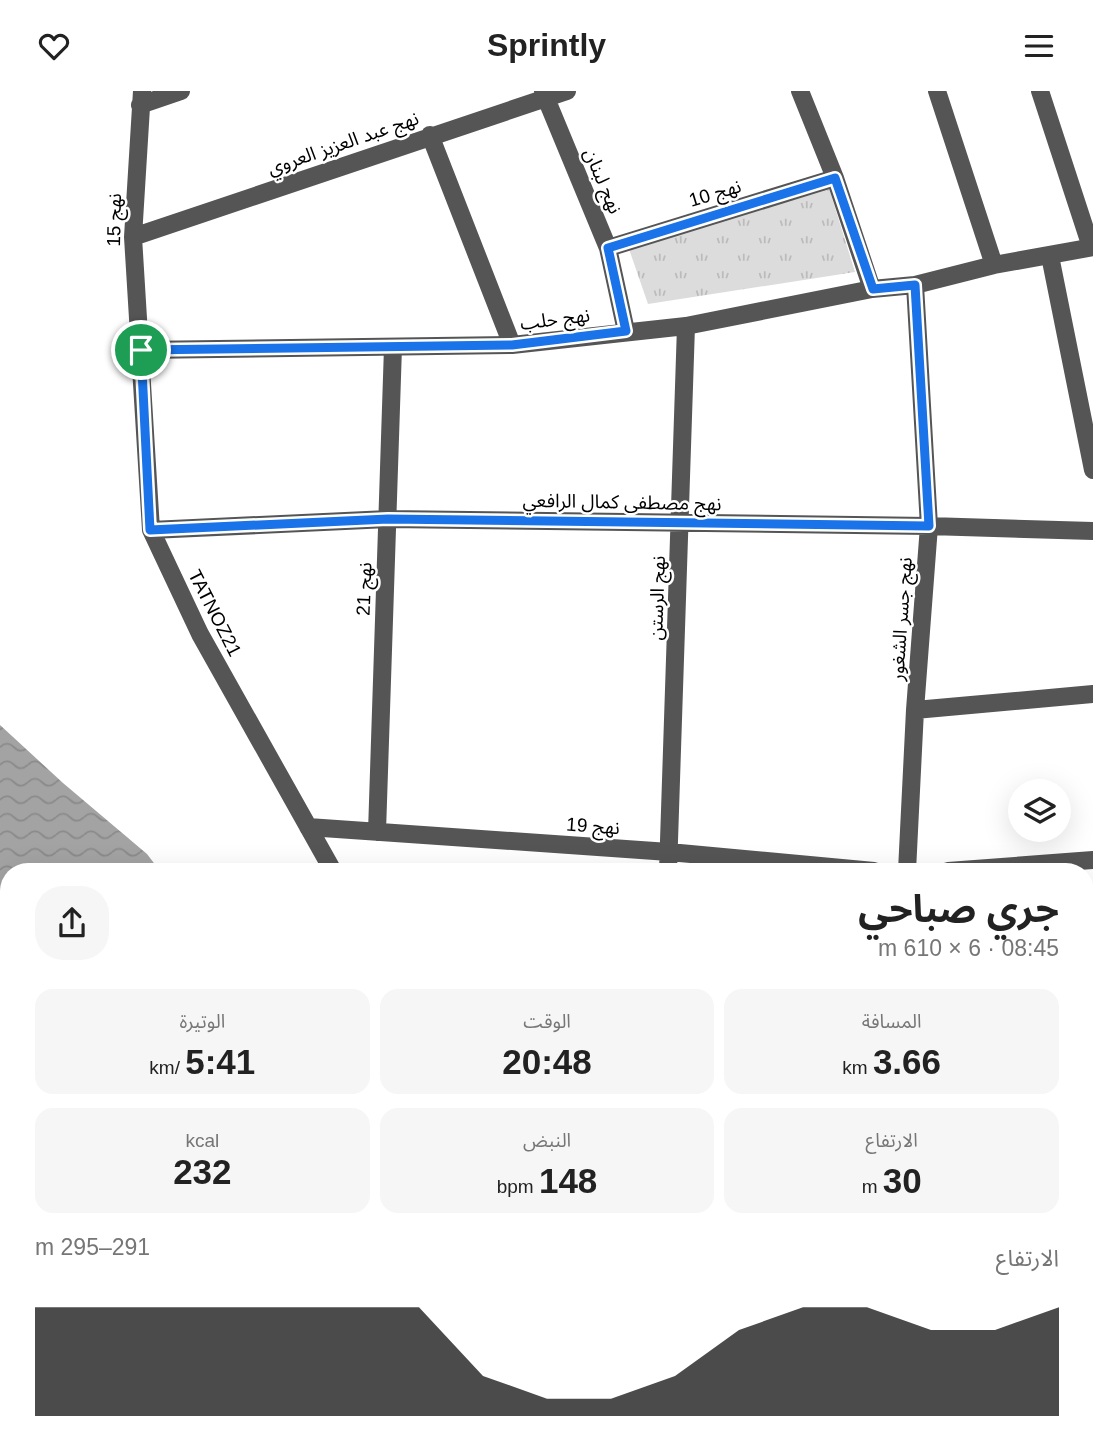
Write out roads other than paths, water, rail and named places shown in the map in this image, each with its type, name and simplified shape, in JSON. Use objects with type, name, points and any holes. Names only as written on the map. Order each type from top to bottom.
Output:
[{"type":"street","points":[[141,98],[181,91]]},
{"type":"street","name":"نهج عبد العزيز العروي","points":[[134,237],[544,95],[567,91]]},
{"type":"street","points":[[800,91],[835,178],[873,289]]},
{"type":"street","points":[[957,91],[938,94],[994,265]]},
{"type":"street","points":[[1040,91],[1092,247]]},
{"type":"street","name":"نهج لبنان","points":[[544,95],[608,248],[626,331]]},
{"type":"street","name":"نهج 15","points":[[141,98],[134,237],[141,350]]},
{"type":"street","points":[[430,135],[512,345]]},
{"type":"street","name":"نهج 10","points":[[608,248],[835,178]]},
{"type":"street","name":"نهج حلب","points":[[141,350],[512,345],[686,326],[873,289],[915,285],[994,265],[1092,247]]},
{"type":"street","points":[[1050,256],[1093,470]]},
{"type":"street","name":"نهج جسر الشغور","points":[[907,863],[915,709],[929,526],[915,285]]},
{"type":"street","name":"نهج الرستن","points":[[668,863],[686,326]]},
{"type":"street","name":"نهج 21","points":[[377,832],[394,347]]},
{"type":"street","name":"TATNOZ21","points":[[141,350],[150,530],[200,634],[328,863]]},
{"type":"street","name":"نهج مصطفى كمال الرافعي","points":[[150,530],[388,519],[929,526],[1093,531]]},
{"type":"street","points":[[915,709],[1093,694]]},
{"type":"street","name":"نهج 19","points":[[308,827],[788,863]]},
{"type":"street","points":[[1053,863],[1093,860]]},
{"type":"water","points":[[0,725],[147,854],[154,863],[0,863]]}]
